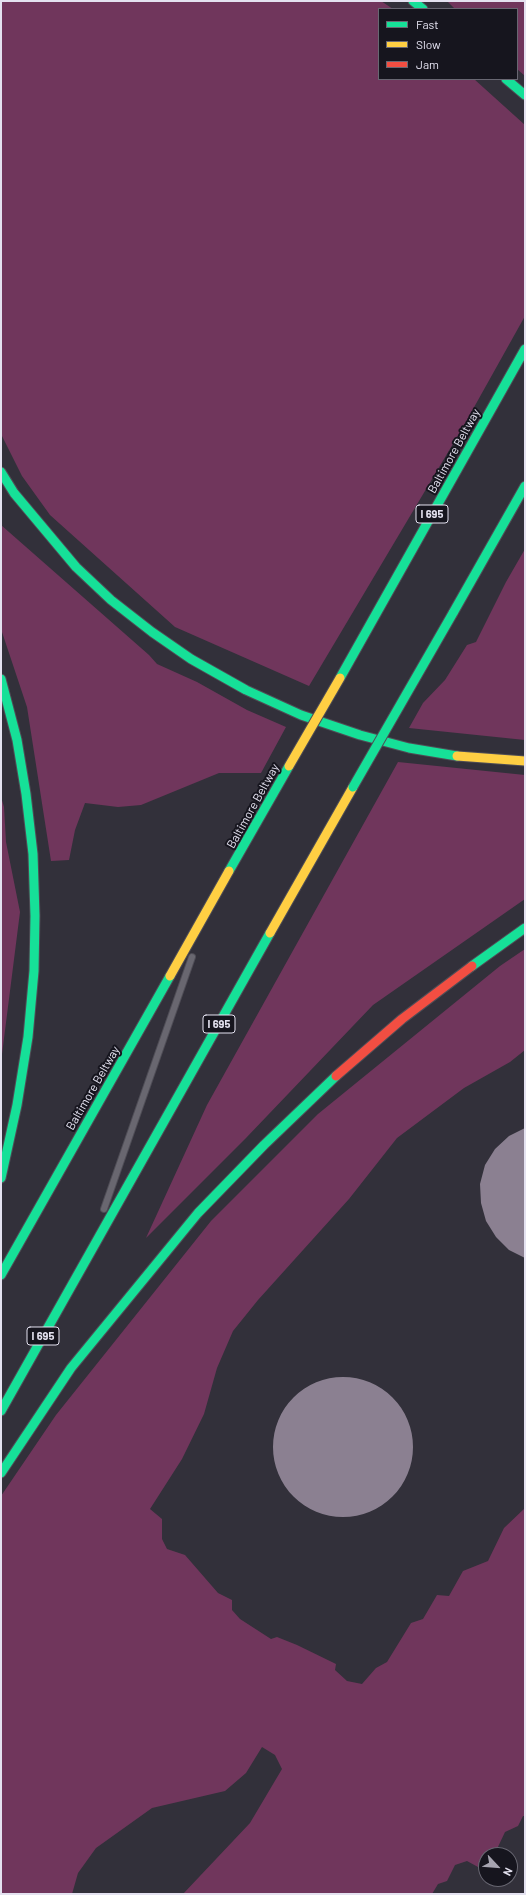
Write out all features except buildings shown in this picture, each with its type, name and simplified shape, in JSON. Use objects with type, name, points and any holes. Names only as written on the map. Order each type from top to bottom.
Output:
[{"type":"highway","points":[[413,1],[422,8]]},
{"type":"highway","points":[[507,80],[525,95]]},
{"type":"highway","name":"Baltimore Beltway","points":[[1,1275],[525,349]]},
{"type":"highway","points":[[1,472],[14,493],[76,567],[111,600],[152,632],[185,655],[246,690],[301,714],[360,735],[409,748],[456,756],[525,761]]},
{"type":"highway","name":"I 695","points":[[1,1410],[525,486]]},
{"type":"highway","points":[[1,679],[17,740],[26,794],[33,854],[34,916],[34,971],[28,1037],[17,1105],[1,1178]]},
{"type":"highway","points":[[1,1473],[71,1368],[139,1283],[203,1208],[264,1145],[338,1074],[446,985],[525,928]]},
{"type":"lane","points":[[196,946],[209,908]]},
{"type":"lane","points":[[101,1217],[193,953]]},
{"type":"lane","points":[[85,1262],[98,1224]]},
{"type":"shaded area","points":[[1,1],[381,1],[392,8],[378,8],[378,80],[475,80],[525,125],[525,316],[463,427],[309,686],[175,627],[50,515],[22,476],[1,434]]},
{"type":"shaded area","points":[[447,1],[525,1],[525,76],[518,70],[518,8],[454,8]]},
{"type":"shaded area","points":[[1,525],[149,655],[157,664],[197,682],[247,710],[286,727],[261,773],[219,773],[141,805],[118,807],[85,803],[75,830],[69,860],[51,861],[27,707],[1,629]]},
{"type":"shaded area","points":[[525,549],[525,740],[409,728],[423,703],[445,680],[467,645],[476,642],[506,582]]},
{"type":"shaded area","points":[[398,762],[525,775],[525,899],[373,1005],[246,1138],[146,1238],[207,1105]]},
{"type":"shaded area","points":[[1,797],[4,807],[6,842],[20,912],[1,1062]]},
{"type":"shaded area","points":[[525,949],[525,1050],[510,1062],[464,1088],[397,1138],[349,1199],[258,1300],[233,1331],[217,1368],[204,1414],[182,1459],[150,1509],[162,1519],[162,1539],[167,1549],[185,1555],[218,1593],[232,1600],[232,1610],[240,1619],[271,1639],[277,1637],[336,1664],[335,1670],[347,1681],[362,1684],[376,1668],[387,1662],[411,1623],[423,1619],[437,1595],[449,1596],[463,1571],[488,1561],[504,1528],[525,1508],[525,1816],[523,1816],[518,1826],[505,1832],[498,1847],[478,1847],[478,1867],[467,1861],[455,1865],[447,1881],[438,1884],[432,1894],[183,1894],[250,1823],[282,1769],[275,1755],[262,1747],[246,1773],[225,1791],[152,1808],[96,1848],[78,1873],[72,1894],[1,1894],[1,1496],[56,1415],[211,1221],[318,1114],[500,966]]},
{"type":"traffic: fast","points":[[413,1],[422,8]]},
{"type":"traffic: fast","points":[[507,80],[525,95]]},
{"type":"traffic: fast","points":[[340,678],[525,349]]},
{"type":"traffic: fast","points":[[1,472],[14,493],[76,567],[111,600],[152,632],[191,659],[246,690],[301,715],[360,735],[409,748],[457,756]]},
{"type":"traffic: fast","points":[[453,613],[525,486]]},
{"type":"traffic: fast","points":[[353,787],[453,613]]},
{"type":"traffic: fast","points":[[1,679],[17,740],[26,794],[33,854],[35,916],[34,971],[28,1037],[17,1105],[1,1178]]},
{"type":"traffic: fast","points":[[229,871],[289,766]]},
{"type":"traffic: fast","points":[[472,966],[525,928]]},
{"type":"traffic: fast","points":[[1,1411],[270,933]]},
{"type":"traffic: fast","points":[[1,1275],[170,976]]},
{"type":"traffic: fast","points":[[1,1473],[71,1368],[198,1213],[264,1145],[336,1076]]},
{"type":"traffic: slow","points":[[289,766],[340,678]]},
{"type":"traffic: slow","points":[[457,756],[525,761]]},
{"type":"traffic: slow","points":[[270,933],[353,787]]},
{"type":"traffic: slow","points":[[170,976],[229,871]]},
{"type":"traffic: jam","points":[[336,1076],[402,1019],[472,966]]}]
